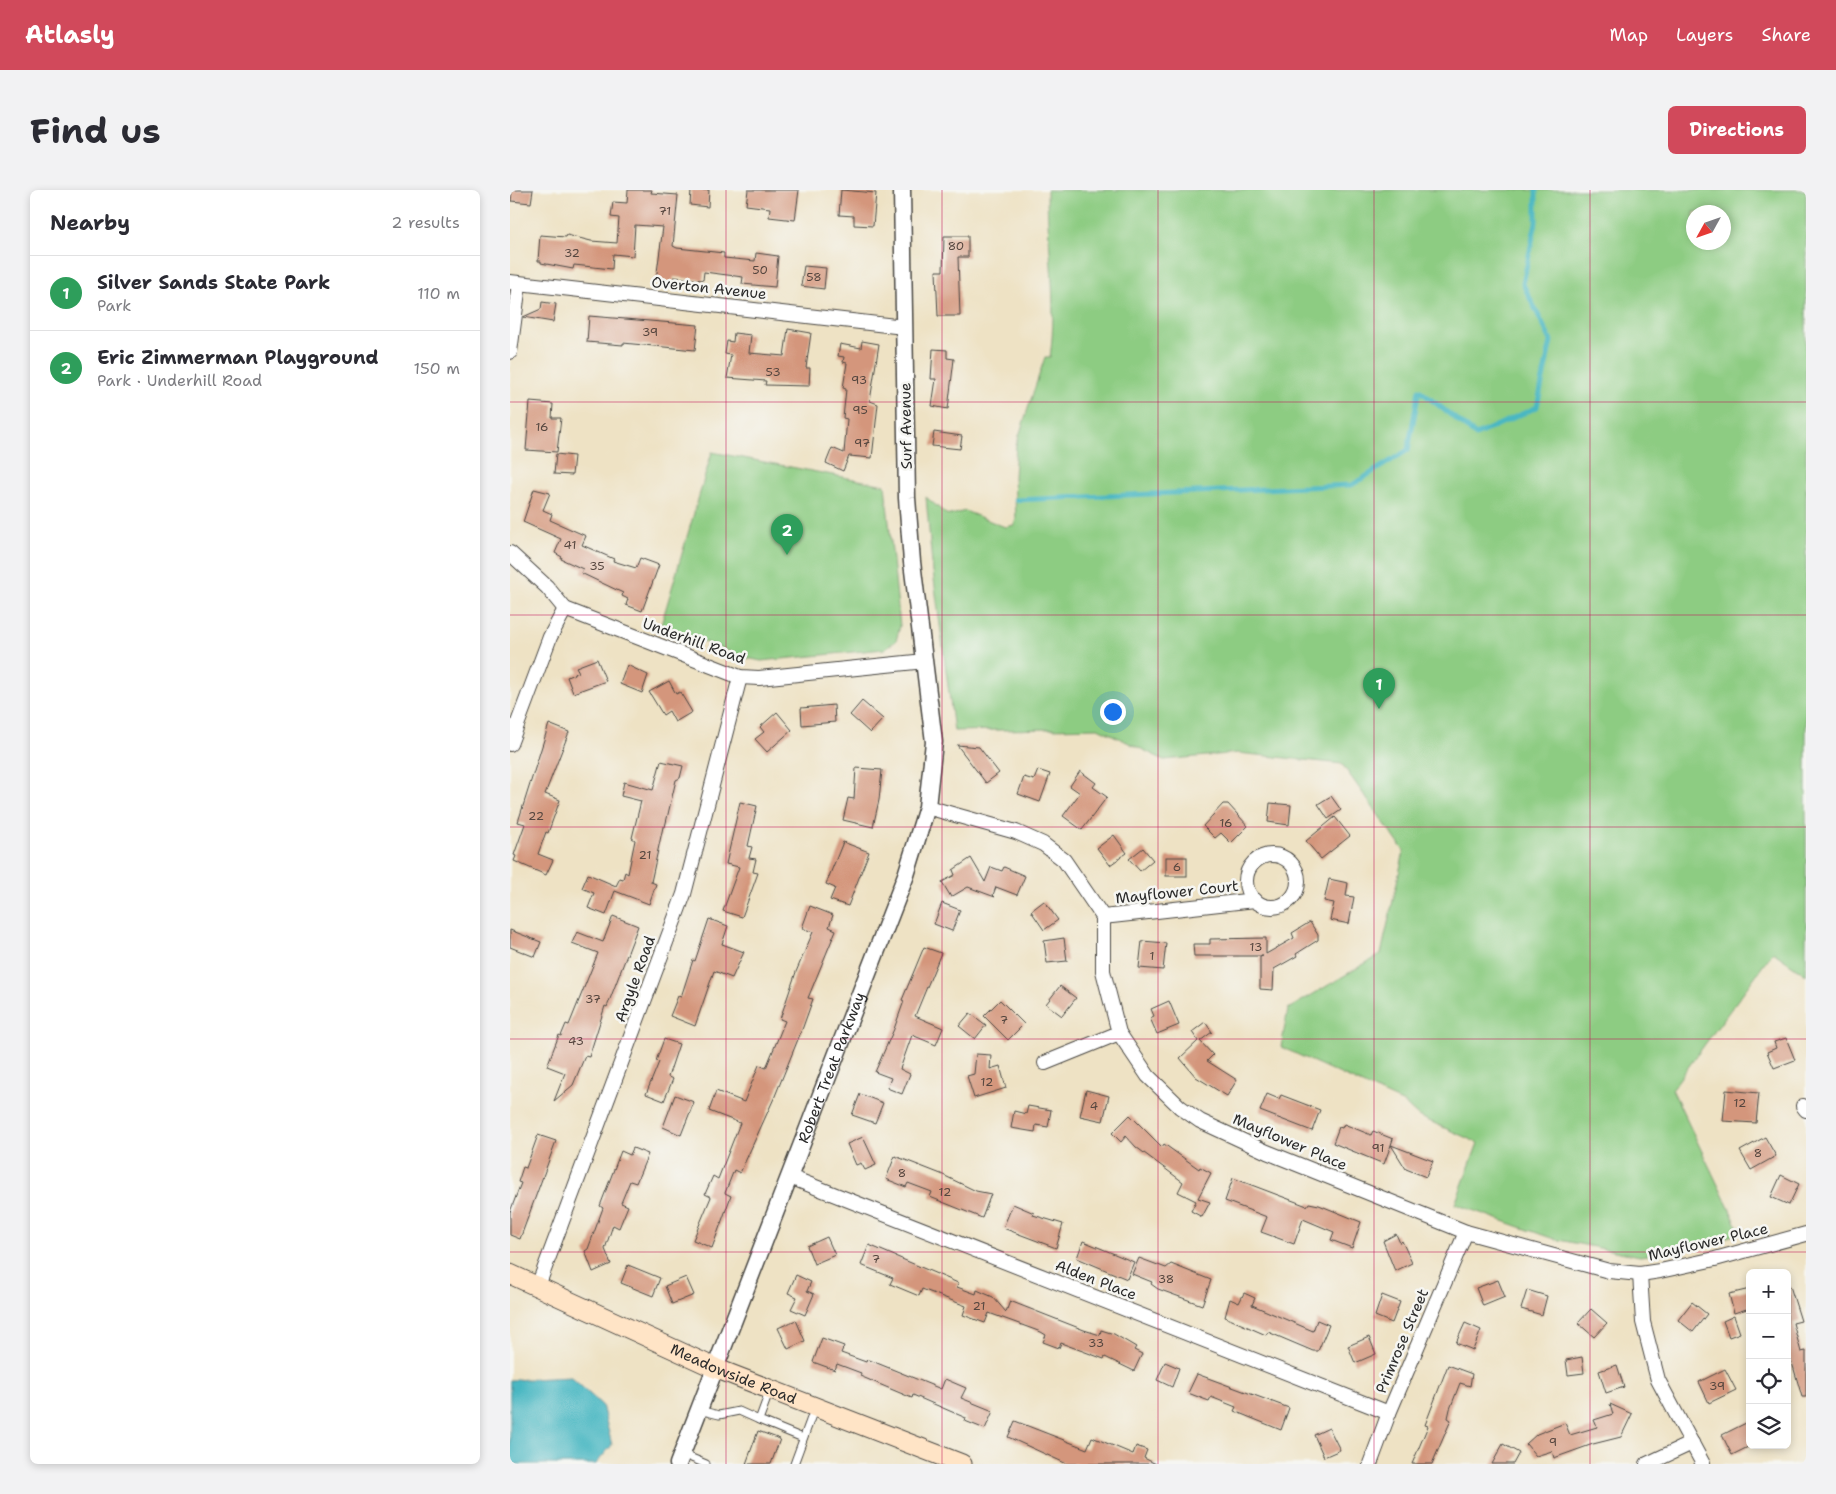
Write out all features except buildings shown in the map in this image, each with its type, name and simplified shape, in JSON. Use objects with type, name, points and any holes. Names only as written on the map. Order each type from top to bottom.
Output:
[{"type":"main road","name":"Meadowside Road","points":[[510,1274],[716,1368],[962,1464]]},
{"type":"street","name":"Surf Avenue","points":[[902,190],[908,498],[912,562],[925,661]]},
{"type":"street","name":"Overton Avenue","points":[[515,283],[904,327]]},
{"type":"street","points":[[510,352],[515,283]]},
{"type":"street","name":"Underhill Road","points":[[510,553],[547,587],[565,609],[740,677],[759,678],[925,661]]},
{"type":"street","points":[[510,744],[550,636],[565,609]]},
{"type":"street","name":"Robert Treat Parkway","points":[[680,1459],[906,875],[927,807],[934,742],[925,661]]},
{"type":"street","name":"Argyle Road","points":[[538,1286],[684,894],[740,677]]},
{"type":"street","points":[[927,807],[1016,832],[1043,844],[1064,860],[1103,917]]},
{"type":"street","name":"Mayflower Court","points":[[1103,917],[1255,900]]},
{"type":"street","name":"Mayflower Place","points":[[1103,917],[1103,971],[1119,1034],[1135,1059],[1153,1081],[1180,1107],[1200,1121],[1276,1155],[1466,1232],[1609,1271],[1640,1274],[1715,1259],[1806,1234]]},
{"type":"street","points":[[1045,1063],[1119,1034]]},
{"type":"street","name":"Alden Place","points":[[790,1177],[1389,1413]]},
{"type":"street","name":"Primrose Street","points":[[1370,1464],[1389,1413],[1466,1232]]},
{"type":"street","points":[[1640,1274],[1643,1322],[1658,1380],[1703,1464]]},
{"type":"street","points":[[1647,1464],[1692,1443]]},
{"type":"lane","points":[[759,1420],[770,1389]]},
{"type":"lane","points":[[794,1464],[816,1407]]},
{"type":"lane","points":[[699,1410],[719,1415],[739,1411],[803,1438]]},
{"type":"lane","points":[[680,1459],[706,1464]]},
{"type":"green space","points":[[1047,190],[1806,190],[1806,975],[1773,952],[1672,1089],[1741,1233],[1679,1251],[1640,1256],[1554,1239],[1455,1204],[1478,1143],[1418,1116],[1404,1103],[1281,1047],[1288,1009],[1381,954],[1404,851],[1342,764],[1238,753],[1164,760],[1098,728],[954,731],[932,564],[926,497],[946,514],[951,515],[965,511],[1005,527],[1014,525],[1016,519],[1014,477],[1016,445],[1045,357],[1050,357],[1053,294]]},
{"type":"green space","points":[[712,452],[885,485],[900,626],[896,641],[884,649],[761,661],[747,658],[661,625]]},
{"type":"water","points":[[571,1377],[602,1405],[612,1445],[596,1464],[510,1464],[510,1380]]},
{"type":"waterway","points":[[1016,500],[1352,485],[1408,450],[1419,390],[1476,435],[1537,407],[1551,341],[1523,284],[1536,222],[1536,190]]},
{"type":"place","name":"Eric Zimmerman Playground","points":[[787,555]]},
{"type":"place","name":"Silver Sands State Park","points":[[1379,709]]}]
